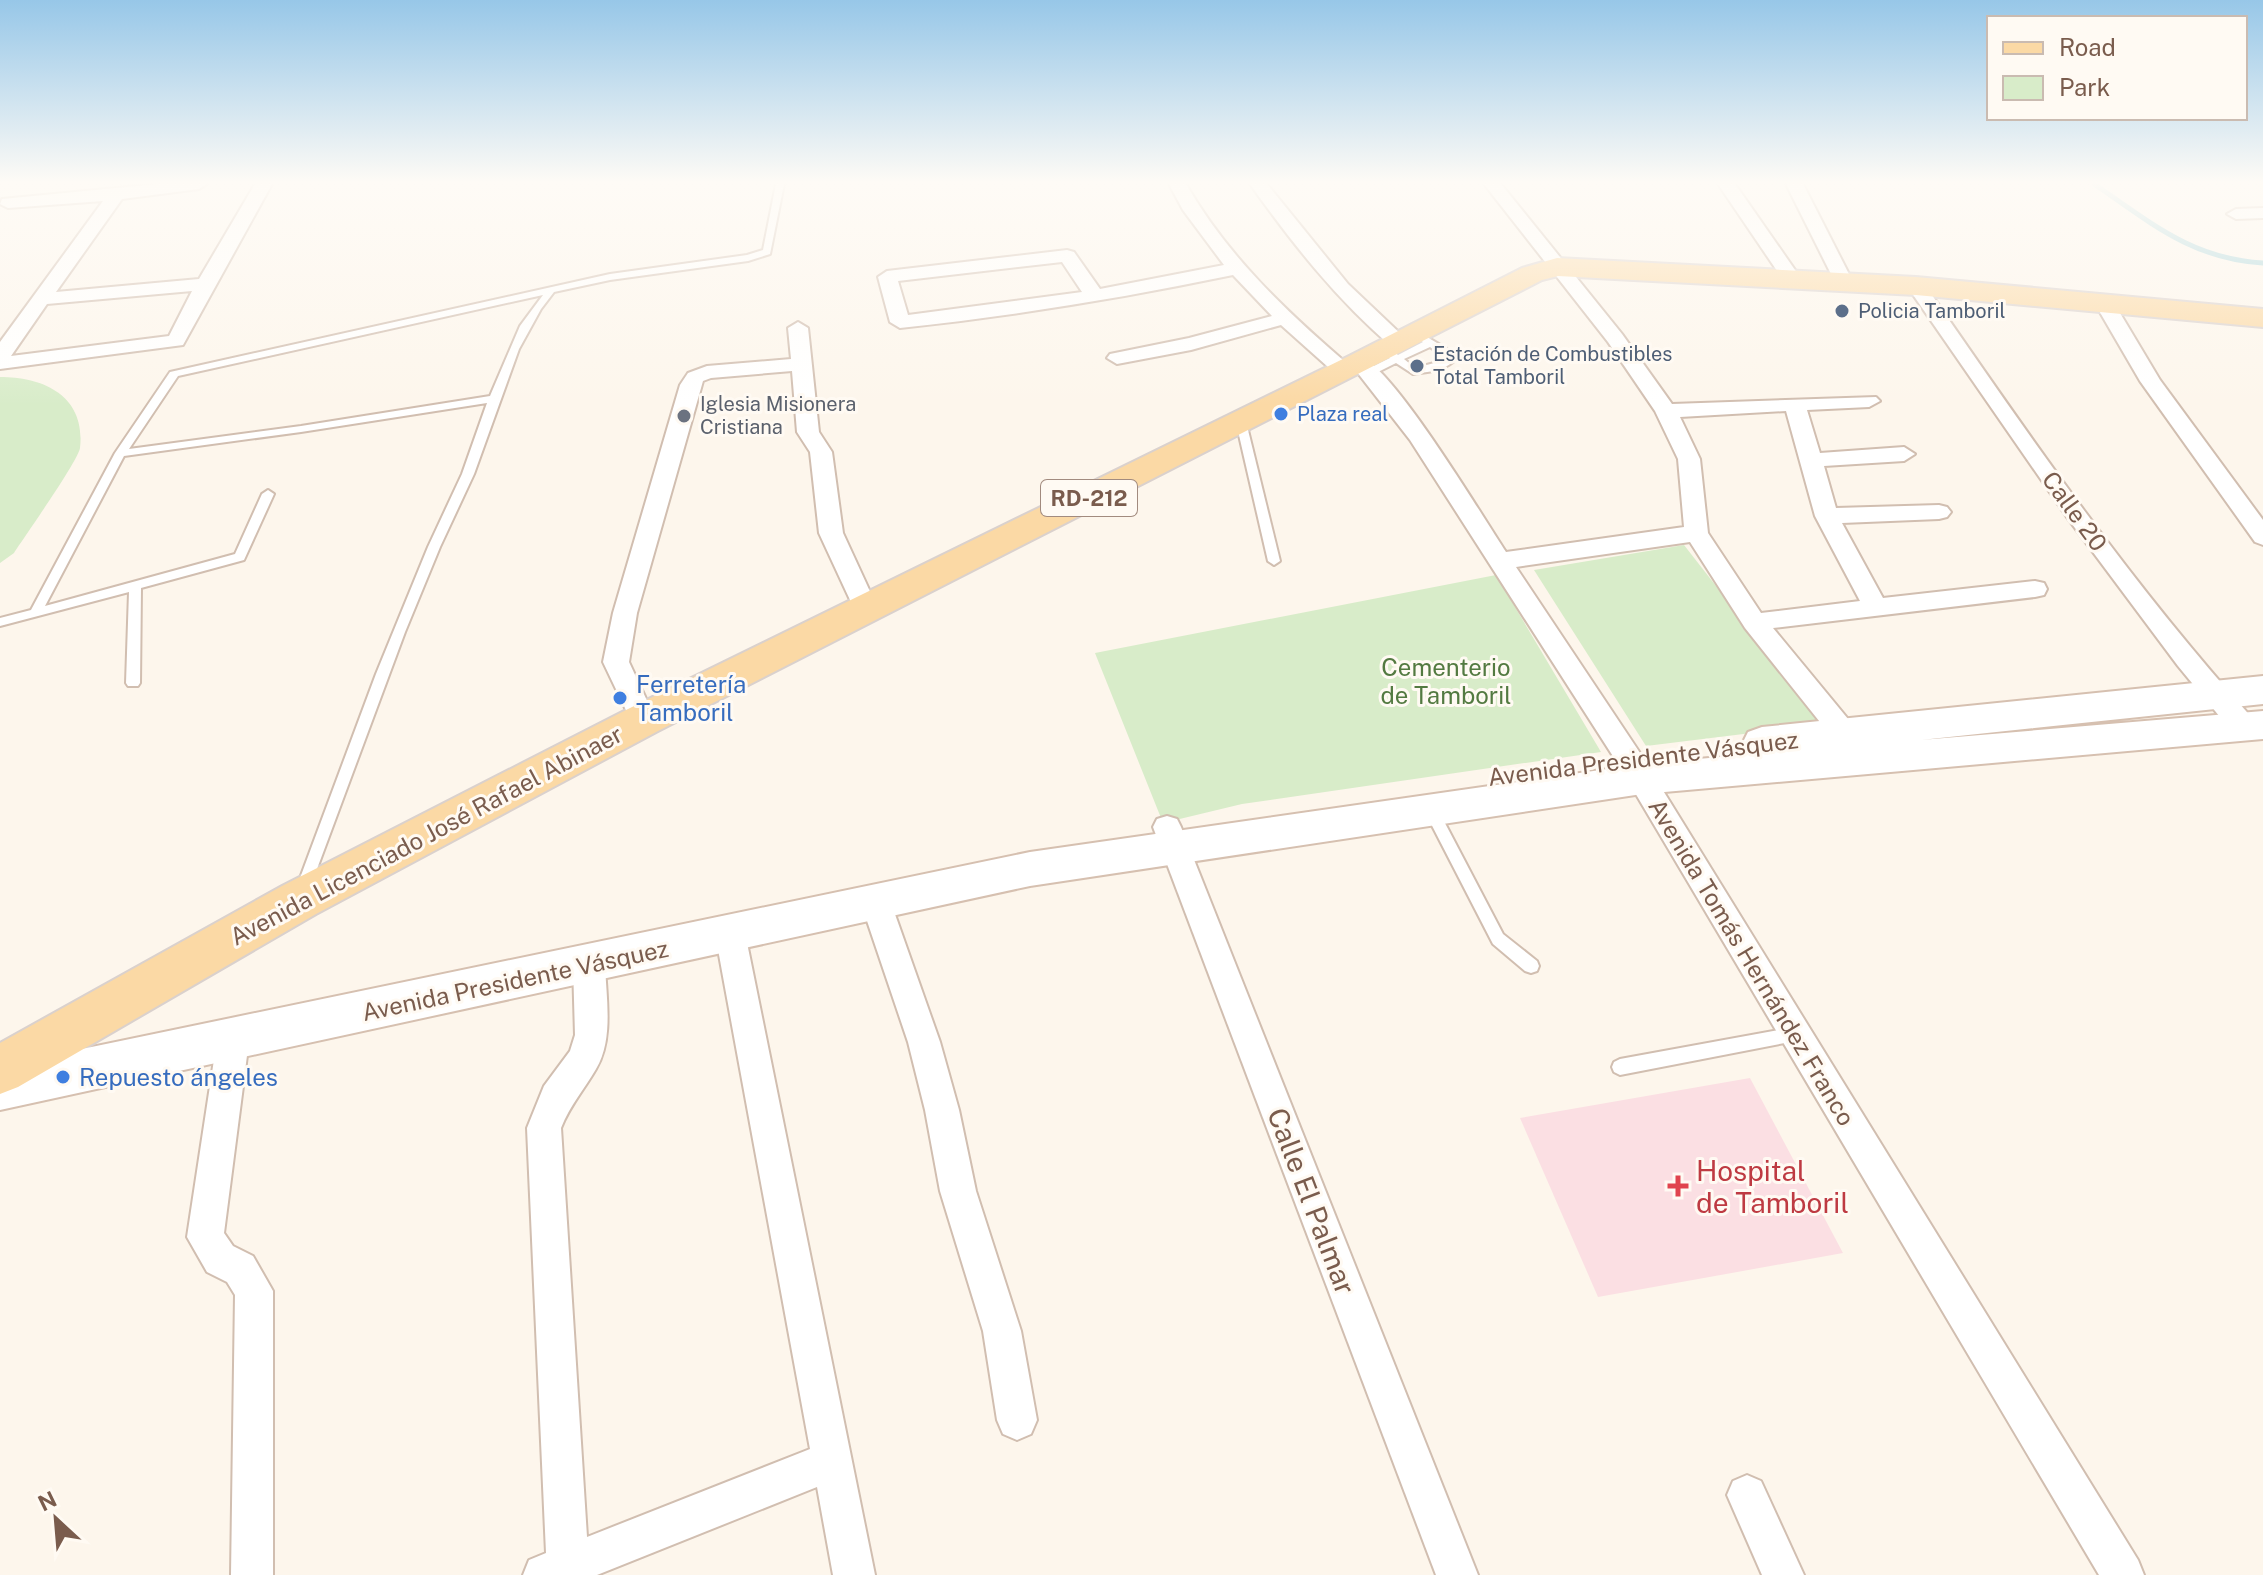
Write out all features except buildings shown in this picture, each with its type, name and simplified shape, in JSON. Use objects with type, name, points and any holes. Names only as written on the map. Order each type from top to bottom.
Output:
[{"type":"main road","name":"Avenida Licenciado José Rafael Abinaer","points":[[0,1070],[299,900],[643,720],[1241,422],[1388,354],[1532,274],[1557,267],[1916,286],[2263,318]]},
{"type":"street","points":[[0,356],[70,258]]},
{"type":"street","points":[[0,363],[176,341],[221,258]]},
{"type":"street","points":[[1054,258],[887,277],[900,322],[996,313],[1239,268]]},
{"type":"street","points":[[1068,258],[1094,295]]},
{"type":"street","points":[[1230,258],[1283,319],[1388,354]]},
{"type":"street","points":[[1316,258],[1378,326],[1388,354]]},
{"type":"street","points":[[1550,258],[1615,338],[1666,411],[1684,444],[1689,459],[1696,533],[1754,622],[1855,746]]},
{"type":"street","points":[[1777,258],[1793,280]]},
{"type":"street","points":[[1832,258],[1844,282]]},
{"type":"street","points":[[39,299],[205,284]]},
{"type":"street","name":"Calle 20","points":[[1916,286],[1975,375],[2105,553],[2215,695],[2254,726]]},
{"type":"street","points":[[2104,302],[2150,381],[2263,537]]},
{"type":"street","points":[[1117,358],[1191,344],[1283,319]]},
{"type":"street","points":[[798,328],[808,432],[821,452],[831,533],[866,609]]},
{"type":"street","name":"Avenida Tomás Hernández Franco","points":[[1388,354],[1419,437],[1635,768],[2123,1575]]},
{"type":"street","points":[[643,720],[616,662],[625,613],[690,385],[695,377],[707,372],[802,364]]},
{"type":"street","points":[[1666,411],[1869,401]]},
{"type":"street","points":[[1795,405],[1814,460],[1827,516],[1876,608]]},
{"type":"street","points":[[1814,460],[1904,454]]},
{"type":"street","points":[[1827,516],[1939,512]]},
{"type":"street","points":[[1501,561],[1696,533]]},
{"type":"street","points":[[1754,622],[2035,589]]},
{"type":"street","name":"Avenida Presidente Vásquez","points":[[0,1088],[1170,838],[1635,768],[1855,746],[2263,690]]},
{"type":"street","name":"Avenida Presidente Vásquez","points":[[1855,746],[2254,726]]},
{"type":"street","name":"Avenida Presidente Vásquez","points":[[1170,838],[1431,810],[1635,768]]},
{"type":"street","name":"Calle El Palmar","points":[[1170,838],[1457,1575]]},
{"type":"street","points":[[876,903],[935,1083],[958,1191],[1002,1331],[1017,1420]]},
{"type":"street","points":[[730,933],[854,1575]]},
{"type":"street","points":[[589,964],[591,1035],[585,1058],[556,1097],[544,1128],[556,1570],[831,1461]]},
{"type":"street","points":[[233,1040],[205,1237],[220,1259],[240,1269],[254,1291],[252,1575]]},
{"type":"street","points":[[1747,1495],[1783,1575]]},
{"type":"lane","points":[[36,611],[120,453],[174,374],[610,277],[750,258]]},
{"type":"lane","points":[[299,900],[360,732],[434,547],[472,466],[494,399],[535,306],[553,290]]},
{"type":"lane","points":[[120,453],[494,399]]},
{"type":"lane","points":[[1241,422],[1274,561]]},
{"type":"lane","points":[[0,622],[240,557],[268,494]]},
{"type":"lane","points":[[133,683],[135,586]]},
{"type":"lane","points":[[1431,810],[1498,939],[1531,966]]},
{"type":"lane","points":[[1620,1067],[1796,1033]]},
{"type":"shaded area","name":"Hospital de Tamboril","points":[[1750,1078],[1843,1253],[1598,1297],[1520,1118]]},
{"type":"green space","points":[[0,377],[32,381],[59,393],[76,415],[80,448],[14,553],[0,563]]},
{"type":"green space","points":[[1684,545],[1824,724],[1646,746],[1534,570]]},
{"type":"green space","name":"Cementerio de Tamboril","points":[[1496,575],[1601,752],[1242,804],[1163,823],[1095,653]]},
{"type":"waterway","points":[[2228,258],[2263,263]]},
{"type":"place","name":"Policia Tamboril","points":[[1842,311]]},
{"type":"place","name":"Estación de Combustibles Total Tamboril","points":[[1417,366]]},
{"type":"place","name":"Plaza real","points":[[1281,414]]},
{"type":"place","name":"Iglesia Misionera Cristiana","points":[[684,416]]},
{"type":"place","name":"Ferretería Tamboril","points":[[620,698]]},
{"type":"place","name":"Repuesto ángeles","points":[[63,1077]]},
{"type":"place","name":"Hospital de Tamboril","points":[[1678,1186]]}]
